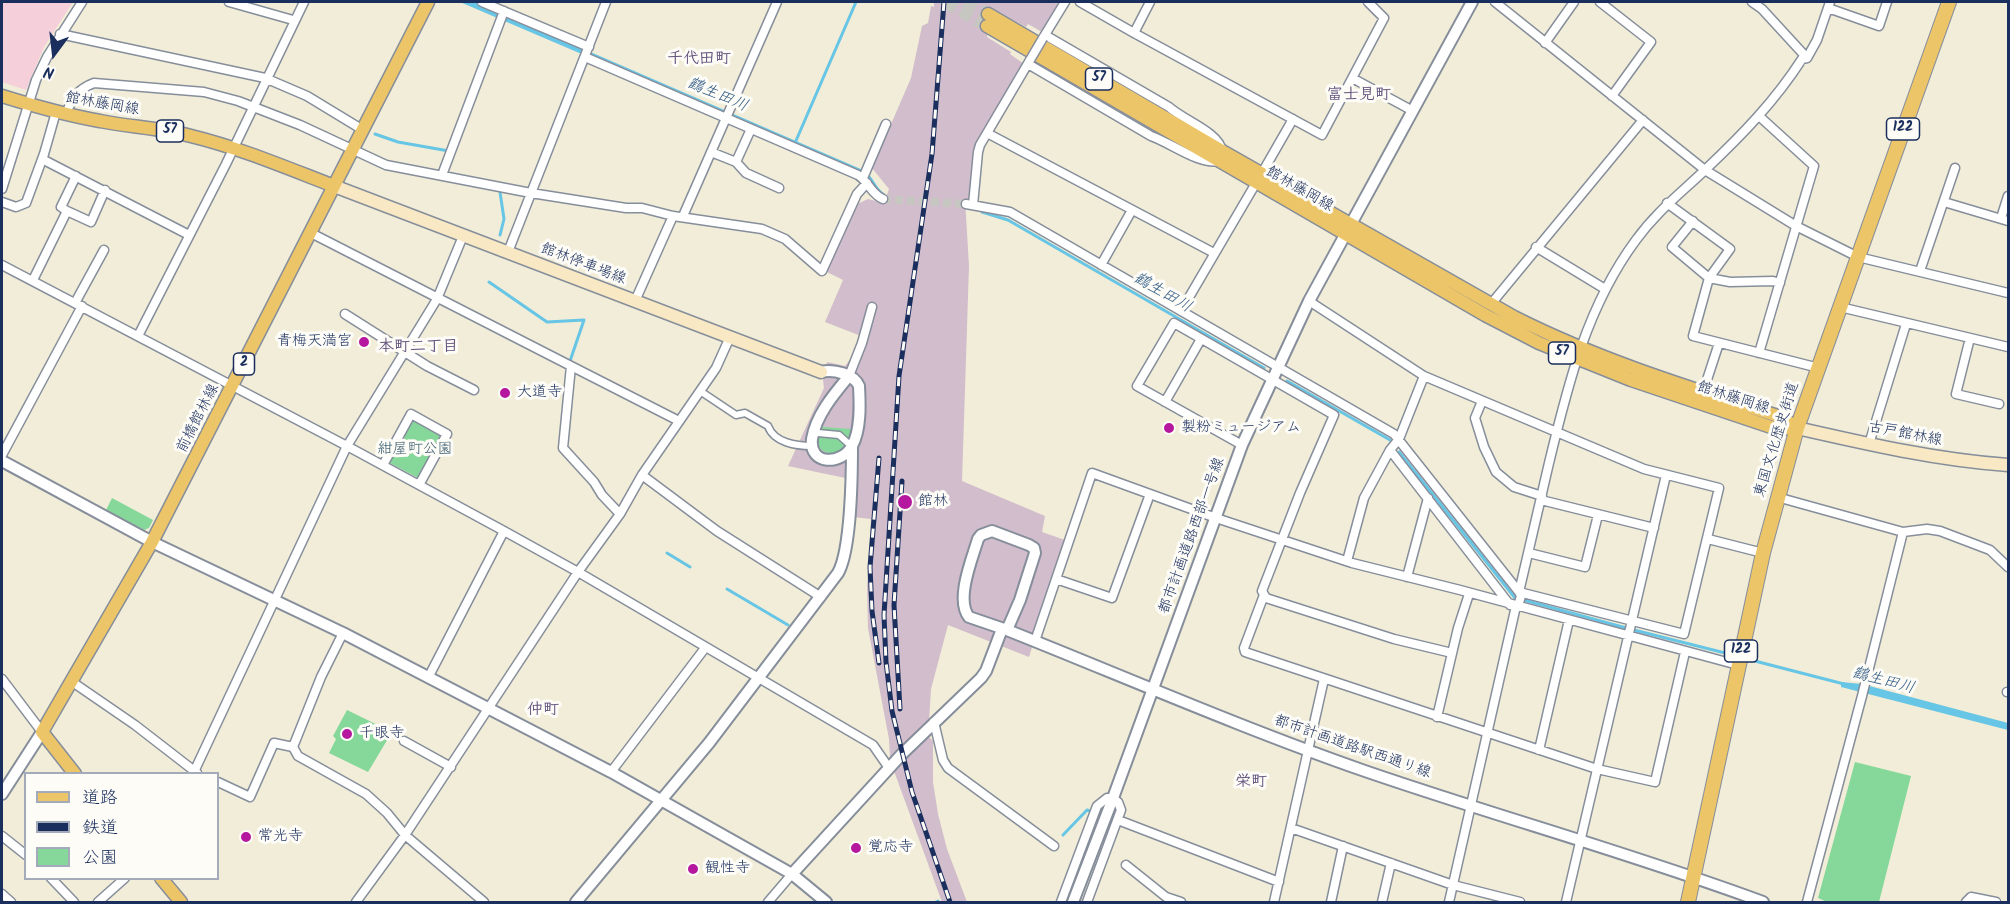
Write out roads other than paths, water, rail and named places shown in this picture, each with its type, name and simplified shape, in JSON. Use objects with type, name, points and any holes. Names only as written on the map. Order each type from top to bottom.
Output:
[{"type":"highway","name":"東国文化歴史街道","points":[[1688,903],[1738,665],[1777,497],[1797,428],[1948,2]]},
{"type":"main road","name":"前橋館林線","points":[[42,732],[152,542],[429,2]]},
{"type":"main road","name":"館林藤岡線","points":[[987,20],[1348,229],[1631,380],[1777,429],[1797,428]]},
{"type":"main road","name":"館林藤岡線","points":[[2,96],[61,113],[101,122],[169,131],[233,148],[334,186]]},
{"type":"main road","name":"館林停車場線","points":[[334,186],[821,372]]},
{"type":"main road","name":"館林藤岡線","points":[[1348,229],[1485,315],[1539,343],[1578,353],[1781,417],[1797,428]]},
{"type":"main road","name":"古戸館林線","points":[[1797,428],[1869,444],[1975,463],[2008,465]]},
{"type":"main road","points":[[42,732],[73,772]]},
{"type":"main road","points":[[162,880],[181,903]]},
{"type":"street","points":[[2,189],[36,80],[60,34],[82,2]]},
{"type":"street","points":[[230,2],[293,20]]},
{"type":"street","points":[[138,336],[233,148],[293,20],[304,2]]},
{"type":"street","points":[[482,2],[503,14],[728,116],[751,129],[865,177],[874,194],[883,199]]},
{"type":"street","points":[[508,252],[606,2]]},
{"type":"street","points":[[635,301],[711,152],[777,2]]},
{"type":"street","points":[[1065,2],[987,133],[978,152],[969,204],[1010,212],[1394,434],[1521,596],[1515,606],[1449,903]]},
{"type":"street","points":[[1080,2],[1322,135],[1354,79],[1384,18],[1368,2]]},
{"type":"street","points":[[1134,33],[1150,2]]},
{"type":"street","name":"都市計画道路西部一号線","points":[[1073,903],[1242,445],[1309,301],[1472,2]]},
{"type":"street","points":[[1494,2],[1705,170],[1796,226],[1858,257],[2008,293]]},
{"type":"street","points":[[1545,43],[1574,2]]},
{"type":"street","points":[[1752,2],[1763,5],[1807,58]]},
{"type":"street","points":[[1519,592],[1578,353],[1605,289],[1637,239],[1667,203],[1705,170],[1759,116],[1785,86],[1802,60],[1807,58],[1817,40],[1829,5],[1879,26],[1887,2]]},
{"type":"street","points":[[1603,3],[1651,42],[1612,96]]},
{"type":"street","points":[[442,175],[503,14]]},
{"type":"street","points":[[60,34],[265,78],[307,96],[363,130]]},
{"type":"street","points":[[1029,62],[1151,136],[1170,143],[1200,160],[1208,162],[1221,156],[1217,139],[1177,115],[1169,107],[1044,36]]},
{"type":"street","points":[[1354,79],[1413,111]]},
{"type":"street","points":[[2,202],[16,207],[26,203],[61,113],[71,99],[87,86],[94,83],[204,92],[253,106],[386,165],[531,193],[626,208],[642,208],[762,229],[784,239],[822,271],[865,177],[886,124]]},
{"type":"street","points":[[1759,116],[1815,166],[1759,353]]},
{"type":"street","points":[[1181,311],[1293,119]]},
{"type":"street","points":[[1491,304],[1642,120]]},
{"type":"street","points":[[736,162],[751,129]]},
{"type":"street","points":[[987,133],[1214,253]]},
{"type":"street","points":[[711,152],[736,162],[746,173],[779,188]]},
{"type":"street","points":[[42,159],[189,236]]},
{"type":"street","points":[[1920,271],[1955,168]]},
{"type":"street","points":[[76,176],[61,207],[67,211],[91,222],[105,190]]},
{"type":"street","points":[[1944,202],[2005,220],[2008,196]]},
{"type":"street","points":[[1667,203],[1730,249],[1709,278],[1693,336],[1819,368]]},
{"type":"street","points":[[1101,265],[1132,210]]},
{"type":"street","points":[[33,280],[67,211]]},
{"type":"street","points":[[1693,221],[1672,247],[1709,278],[1730,282],[1773,281],[1780,283]]},
{"type":"street","points":[[311,233],[679,421]]},
{"type":"street","points":[[195,772],[347,446],[437,299],[463,236]]},
{"type":"street","points":[[1536,247],[1605,289]]},
{"type":"street","points":[[2,455],[104,250]]},
{"type":"street","points":[[2,265],[383,465],[578,572],[873,745],[889,768]]},
{"type":"street","points":[[1309,301],[1424,376],[1644,470],[1719,488],[1684,634],[1519,592]]},
{"type":"street","points":[[821,372],[828,370],[849,376],[856,380],[860,387],[857,432],[842,457],[838,459],[818,457],[812,446],[813,437],[830,399],[849,376],[872,307]]},
{"type":"street","points":[[1840,307],[2008,347]]},
{"type":"street","points":[[345,314],[404,352],[474,390]]},
{"type":"street","points":[[1242,445],[1137,386],[1174,323],[1334,415],[1262,591],[1266,598],[1394,639],[1452,653]]},
{"type":"street","points":[[1869,444],[1906,324]]},
{"type":"street","points":[[356,903],[405,835],[578,572],[620,514],[642,475],[716,368],[730,337]]},
{"type":"street","points":[[1970,338],[1956,394],[1999,404]]},
{"type":"street","points":[[1165,402],[1201,339]]},
{"type":"street","points":[[1703,392],[1719,344]]},
{"type":"street","points":[[571,366],[563,448],[620,514]]},
{"type":"street","points":[[821,372],[830,378],[833,384],[830,399]]},
{"type":"street","points":[[1347,561],[1364,498],[1390,450],[1399,439],[1424,376]]},
{"type":"street","points":[[700,391],[736,415],[745,413],[768,426],[770,432],[775,436],[795,446],[812,446]]},
{"type":"street","points":[[1482,401],[1475,418],[1484,447],[1496,472],[1514,488],[1598,515],[1654,528]]},
{"type":"street","points":[[383,465],[411,414],[447,434],[419,485]]},
{"type":"street","points":[[576,903],[709,743],[843,564],[850,486],[850,445],[839,435],[818,434]]},
{"type":"street","points":[[1390,450],[1515,606]]},
{"type":"street","points":[[838,459],[847,472],[850,486]]},
{"type":"street","points":[[2,461],[152,542],[343,633],[611,772],[792,874],[826,903]]},
{"type":"street","points":[[1035,641],[1092,473],[1216,518],[1347,561],[1738,665]]},
{"type":"street","points":[[642,475],[717,531],[820,597]]},
{"type":"street","points":[[1566,903],[1666,475]]},
{"type":"street","points":[[1056,579],[1112,598],[1150,494]]},
{"type":"street","points":[[1777,497],[1903,532],[1927,529],[1940,531],[1990,550],[2008,564]]},
{"type":"street","points":[[1407,577],[1428,498]]},
{"type":"street","points":[[1528,553],[1585,567],[1598,515]]},
{"type":"street","points":[[428,678],[504,531]]},
{"type":"street","points":[[768,903],[889,768],[986,671],[1004,629],[1020,600],[1035,553],[1034,548],[1029,544],[992,531],[981,535],[978,540],[966,579],[964,608],[969,617],[1004,629]]},
{"type":"street","points":[[1807,903],[1903,532]]},
{"type":"street","points":[[1708,539],[1763,553]]},
{"type":"street","points":[[1437,717],[1469,594]]},
{"type":"street","points":[[1264,595],[1244,648],[1245,652],[1597,769],[1655,782],[1685,652]]},
{"type":"street","points":[[1539,750],[1569,620]]},
{"type":"street","name":"都市計画道路駅西通り線","points":[[1004,629],[1307,750],[1693,876],[1762,903]]},
{"type":"street","points":[[293,747],[321,677],[343,633]]},
{"type":"street","points":[[611,772],[705,648]]},
{"type":"street","points":[[2,679],[42,732],[2,794]]},
{"type":"street","points":[[1274,903],[1324,679]]},
{"type":"street","points":[[72,681],[135,725],[194,772]]},
{"type":"street","points":[[934,722],[943,760],[948,768],[1054,846]]},
{"type":"street","points":[[405,741],[451,767]]},
{"type":"street","points":[[219,782],[250,797],[274,743],[293,747],[298,756],[366,794],[387,813],[405,835],[484,903]]},
{"type":"street","points":[[1060,903],[1097,807],[1107,798],[1113,798],[1118,802],[1121,810],[1087,903]]},
{"type":"street","points":[[1118,820],[1278,882]]},
{"type":"street","points":[[1291,828],[1453,885],[1520,903]]},
{"type":"street","points":[[2,836],[24,853]]},
{"type":"street","points":[[1331,903],[1343,846]]},
{"type":"street","points":[[1382,903],[1392,863]]},
{"type":"street","points":[[1126,865],[1166,897],[1181,903]]},
{"type":"street","points":[[52,880],[74,903]]},
{"type":"street","points":[[98,903],[125,880]]},
{"type":"street","points":[[1333,892],[1341,903]]},
{"type":"street","points":[[2,894],[11,903]]},
{"type":"street","points":[[1966,903],[1971,897],[1996,903]]},
{"type":"water","points":[[460,2],[475,2],[863,170],[885,194],[884,197],[860,173]]},
{"type":"water","points":[[1841,682],[1862,684],[2008,723],[2008,730],[1841,687]]},
{"type":"waterway","points":[[795,143],[856,2]]},
{"type":"waterway","points":[[375,134],[398,142],[449,151]]},
{"type":"waterway","points":[[500,192],[504,219],[500,235]]},
{"type":"waterway","name":"鶴生田川","points":[[982,212],[1008,220],[1264,368]]},
{"type":"waterway","points":[[489,282],[547,322],[584,320],[570,361]]},
{"type":"waterway","name":"鶴生田川","points":[[1287,381],[1390,440]]},
{"type":"waterway","name":"鶴生田川","points":[[1399,452],[1515,598]]},
{"type":"waterway","points":[[667,553],[690,567]]},
{"type":"waterway","points":[[727,589],[788,625]]},
{"type":"waterway","name":"鶴生田川","points":[[1524,600],[1626,628]]},
{"type":"waterway","name":"鶴生田川","points":[[1634,630],[1729,654]]},
{"type":"waterway","name":"鶴生田川","points":[[1751,660],[1844,684]]},
{"type":"waterway","points":[[1063,835],[1087,810],[1090,811]]},
{"type":"tunnel","points":[[945,2],[987,26]]},
{"type":"tunnel","points":[[965,2],[988,14]]},
{"type":"tunnel","points":[[883,199],[966,204]]},
{"type":"railway","points":[[944,2],[932,154],[899,376],[884,615],[886,662],[892,711],[912,792],[950,902]]},
{"type":"railway","points":[[879,458],[870,567],[872,611],[879,663]]},
{"type":"railway","points":[[900,709],[894,605],[902,481]]},
{"type":"place","name":"青梅天満宮","points":[[364,342]]},
{"type":"place","name":"大道寺","points":[[505,393]]},
{"type":"place","name":"製粉ミュージアム","points":[[1169,428]]},
{"type":"place","name":"館林","points":[[905,502]]},
{"type":"place","name":"千眼寺","points":[[347,734]]},
{"type":"place","name":"常光寺","points":[[246,837]]},
{"type":"place","name":"覚応寺","points":[[856,848]]},
{"type":"place","name":"観性寺","points":[[693,869]]},
{"type":"district","name":"千代田町","points":[[699,60]]},
{"type":"district","name":"富士見町","points":[[1359,96]]},
{"type":"district","name":"本町二丁目","points":[[418,348]]},
{"type":"district","name":"仲町","points":[[543,711]]},
{"type":"district","name":"栄町","points":[[1251,783]]},
{"type":"park label","name":"紺屋町公園","points":[[415,450]]}]
